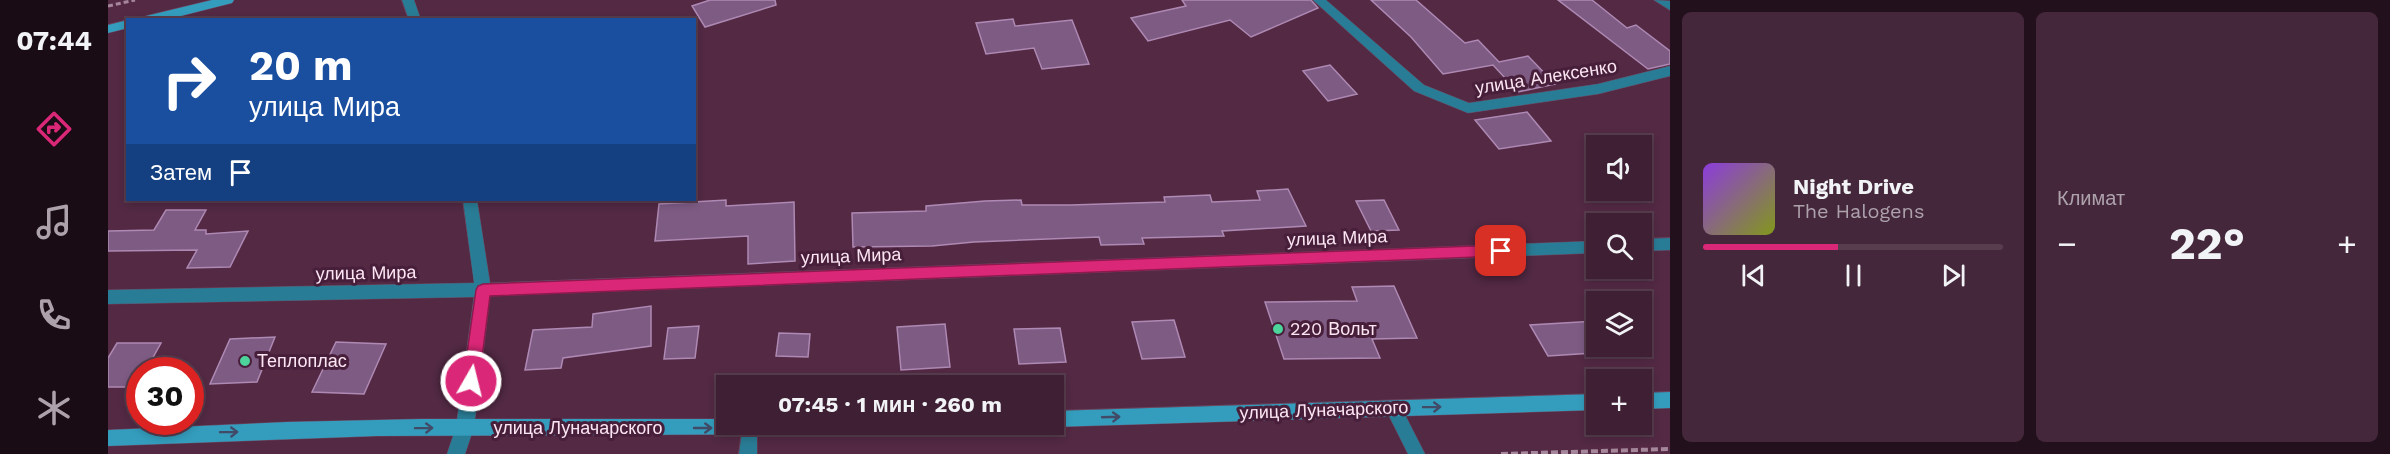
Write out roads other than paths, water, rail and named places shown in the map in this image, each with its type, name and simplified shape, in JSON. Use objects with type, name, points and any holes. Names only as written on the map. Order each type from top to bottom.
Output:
[{"type":"main road","points":[[155,18],[228,0]]},
{"type":"main road","points":[[108,29],[126,24]]},
{"type":"main road","points":[[1652,401],[1670,400]]},
{"type":"main road","name":"улица Луначарского","points":[[1064,418],[1586,402]]},
{"type":"main road","name":"улица Луначарского","points":[[108,438],[204,432],[465,427],[716,428]]},
{"type":"street","points":[[408,0],[414,18]]},
{"type":"street","name":"улица Алексенко","points":[[1319,0],[1419,88],[1468,108],[1598,89],[1670,71]]},
{"type":"street","points":[[1660,0],[1670,6]]},
{"type":"street","points":[[456,454],[465,427],[483,290],[470,201]]},
{"type":"street","points":[[1652,245],[1670,244]]},
{"type":"street","name":"улица Мира","points":[[108,297],[483,290],[1586,247]]},
{"type":"street","points":[[748,454],[749,435]]},
{"type":"lane","points":[[1393,408],[1417,454]]},
{"type":"place","name":"220 Вольт","points":[[1278,329]]},
{"type":"place","name":"Теплоплас","points":[[245,361]]}]
